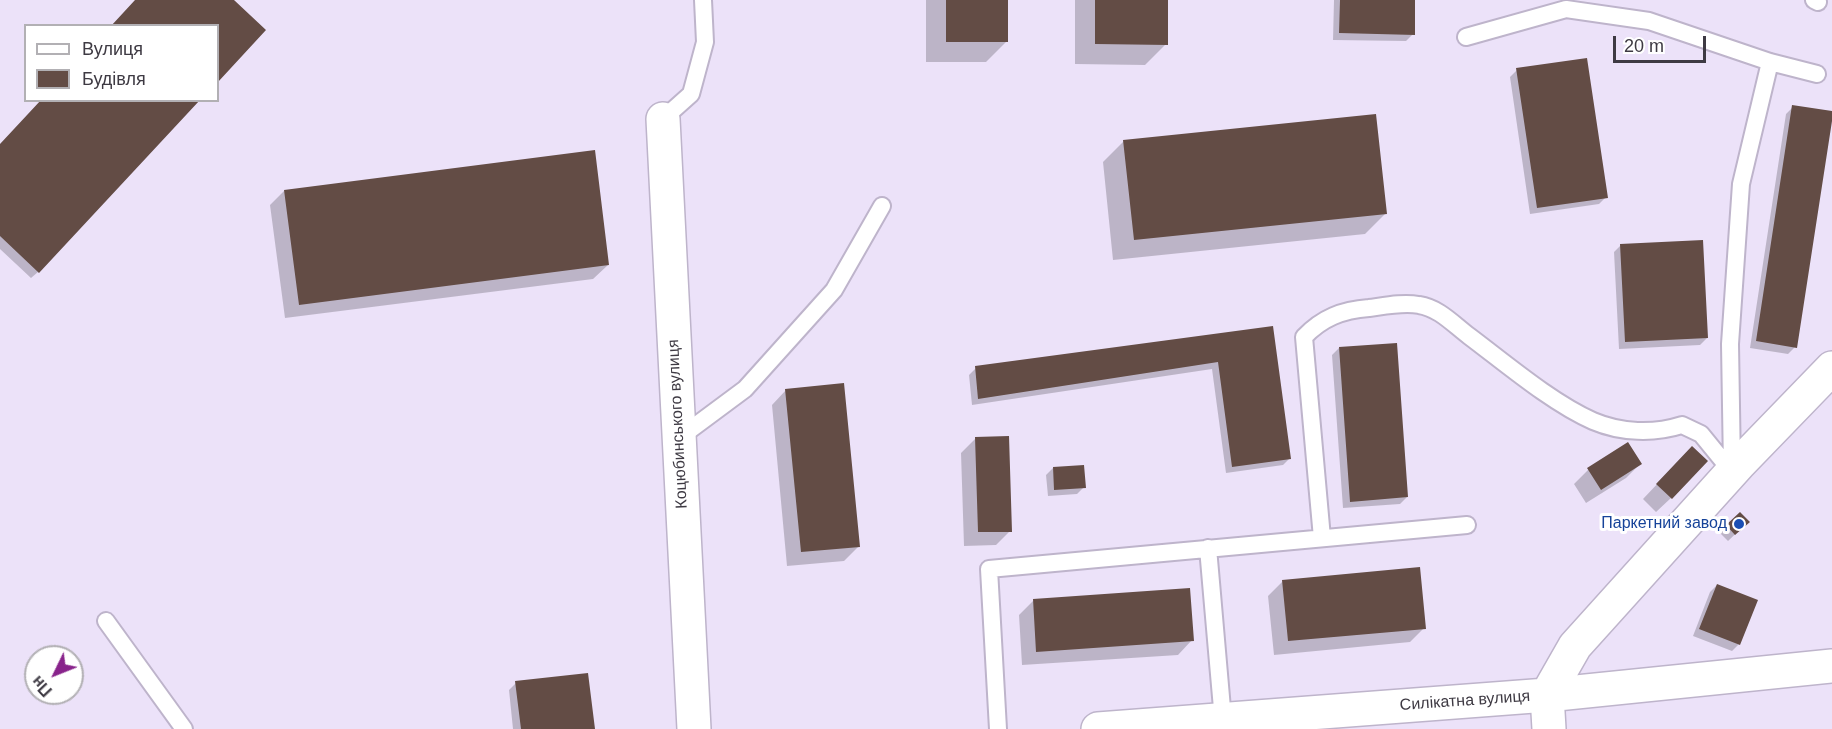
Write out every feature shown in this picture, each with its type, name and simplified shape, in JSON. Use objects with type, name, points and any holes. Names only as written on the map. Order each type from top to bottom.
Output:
[{"type":"street","name":"Коцюбинського вулиця","points":[[663,119],[694,729]]},
{"type":"street","points":[[1549,729],[1546,695],[1575,646],[1732,472],[1832,369]]},
{"type":"street","name":"Силікатна вулиця","points":[[1098,729],[1546,695],[1832,666]]},
{"type":"lane","points":[[663,119],[691,94],[705,42],[703,0]]},
{"type":"lane","points":[[1466,37],[1571,4],[1649,21],[1770,62],[1817,74]]},
{"type":"lane","points":[[1732,472],[1730,344],[1741,184],[1770,62]]},
{"type":"lane","points":[[679,438],[744,389],[834,291],[882,206]]},
{"type":"lane","points":[[1322,538],[1304,337],[1316,325],[1336,314],[1362,308],[1419,305],[1443,314],[1560,402],[1594,422],[1622,430],[1663,431],[1682,425],[1701,434],[1732,472]]},
{"type":"lane","points":[[998,729],[989,568],[1467,525]]},
{"type":"lane","points":[[1209,548],[1223,720]]},
{"type":"lane","points":[[106,621],[184,729]]},
{"type":"building","points":[[135,0],[234,0],[266,30],[219,81],[219,24],[113,24]]},
{"type":"building","points":[[946,0],[1008,0],[1008,42],[946,42]]},
{"type":"building","points":[[1095,0],[1168,0],[1168,45],[1095,44]]},
{"type":"building","points":[[1340,0],[1415,0],[1415,35],[1339,33]]},
{"type":"building","points":[[1587,58],[1608,198],[1537,208],[1516,68]]},
{"type":"building","points":[[39,102],[198,102],[39,273],[0,236],[0,144]]},
{"type":"building","points":[[1792,105],[1832,111],[1797,348],[1756,341]]},
{"type":"building","points":[[1376,114],[1387,214],[1134,240],[1123,140]]},
{"type":"building","points":[[595,150],[609,265],[299,305],[284,190]]},
{"type":"building","points":[[1703,240],[1708,338],[1625,342],[1620,244]]},
{"type":"building","points":[[1273,326],[1291,459],[1232,467],[1218,362],[978,399],[975,366]]},
{"type":"building","points":[[1397,343],[1408,497],[1350,502],[1339,347]]},
{"type":"building","points":[[844,383],[860,547],[801,552],[785,389]]},
{"type":"building","points":[[1009,436],[1012,532],[978,532],[975,437]]},
{"type":"building","points":[[1628,442],[1642,464],[1601,490],[1587,468]]},
{"type":"building","points":[[1692,446],[1708,461],[1672,499],[1656,484]]},
{"type":"building","points":[[1084,465],[1086,488],[1054,490],[1053,467]]},
{"type":"building","points":[[1740,512],[1750,522],[1735,535],[1726,525]]},
{"type":"building","points":[[1420,567],[1426,629],[1288,641],[1282,580]]},
{"type":"building","points":[[1717,584],[1758,600],[1740,645],[1699,629]]},
{"type":"building","points":[[1190,588],[1194,641],[1036,652],[1033,599]]},
{"type":"building","points":[[588,673],[595,729],[521,729],[515,681]]},
{"type":"place","name":"Паркетний завод","points":[[1739,524]]}]
